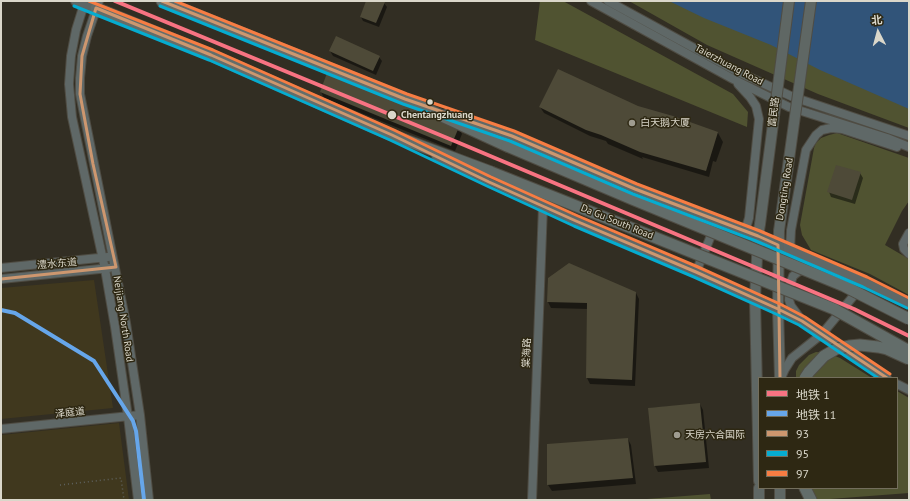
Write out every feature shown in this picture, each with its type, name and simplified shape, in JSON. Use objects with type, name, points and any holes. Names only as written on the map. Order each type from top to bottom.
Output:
[{"type":"highway","points":[[162,1],[405,99],[507,146],[844,286],[909,319]]},
{"type":"highway","name":"Da Gu South Road","points":[[98,5],[392,135],[491,172],[834,309],[909,351]]},
{"type":"highway","points":[[806,377],[824,356],[836,349],[849,346],[860,345],[878,347],[887,349],[909,359]]},
{"type":"highway","points":[[806,489],[811,500]]},
{"type":"main road","name":"富民路","points":[[755,299],[758,236],[789,1]]},
{"type":"main road","name":"Dongting Road","points":[[780,377],[778,309],[779,231],[811,1]]},
{"type":"main road","points":[[82,2],[98,5]]},
{"type":"main road","points":[[755,299],[758,436]]},
{"type":"main road","points":[[759,489],[759,500]]},
{"type":"main road","points":[[780,489],[780,500]]},
{"type":"street","name":"Taierzhuang Road","points":[[591,1],[733,79],[789,107],[888,138],[909,147]]},
{"type":"street","name":"Taierzhuang Road","points":[[608,1],[736,71],[786,94],[909,136]]},
{"type":"street","name":"Neijiang North Road","points":[[82,2],[71,56],[70,100],[72,116],[105,269],[115,327],[138,500]]},
{"type":"street","name":"Neijiang North Road","points":[[98,5],[87,36],[82,56],[80,94],[93,164],[116,267],[126,323],[140,415],[149,500]]},
{"type":"street","points":[[733,79],[750,97],[756,106],[758,119],[749,218],[745,231]]},
{"type":"street","points":[[405,99],[512,136],[635,189],[758,236],[866,282],[909,304]]},
{"type":"street","name":"Dongting Road","points":[[790,250],[791,230],[806,150],[816,135],[822,130],[831,128],[842,129],[909,151]]},
{"type":"street","name":"Da Gu South Road","points":[[392,135],[543,206],[778,309],[802,321],[886,377]]},
{"type":"street","name":"棠海路","points":[[532,500],[543,206]]},
{"type":"street","points":[[696,272],[717,221]]},
{"type":"street","points":[[909,233],[903,244],[904,249],[909,254]]},
{"type":"street","name":"澧水东道","points":[[1,268],[113,256]]},
{"type":"street","points":[[802,321],[794,312],[789,300],[790,285],[793,276],[808,267],[826,265]]},
{"type":"street","name":"澧水东道","points":[[1,279],[116,267]]},
{"type":"street","points":[[781,377],[792,358],[822,334],[866,282]]},
{"type":"street","points":[[898,384],[909,390]]},
{"type":"street","name":"泽庭道","points":[[1,430],[140,415]]},
{"type":"path","points":[[60,485],[121,478],[124,500]]},
{"type":"shaded area","points":[[94,280],[113,408],[1,419],[1,288]]},
{"type":"shaded area","points":[[119,423],[129,500],[1,500],[1,435]]},
{"type":"green space","points":[[540,1],[563,1],[733,94],[748,112],[747,127],[535,40]]},
{"type":"green space","points":[[629,1],[909,1],[909,128],[818,94],[707,45]]},
{"type":"green space","points":[[837,133],[909,158],[909,201],[902,211],[885,245],[909,259],[909,295],[870,274],[811,250],[802,235],[800,225],[814,148],[816,143],[821,138]]},
{"type":"green space","points":[[816,352],[828,353],[840,358],[870,377],[796,377],[796,371],[799,365],[809,355]]},
{"type":"green space","points":[[898,392],[909,398],[909,493],[817,500],[813,496],[810,489],[898,489]]},
{"type":"green space","points":[[710,494],[711,500],[634,500]]},
{"type":"water","points":[[669,1],[909,1],[909,109],[820,70],[771,45],[704,18]]},
{"type":"building","points":[[366,1],[385,2],[376,23],[360,17]]},
{"type":"building","points":[[336,36],[380,56],[373,71],[329,51]]},
{"type":"building","name":"白天鹅大厦","points":[[558,69],[638,106],[673,116],[718,132],[706,171],[640,152],[586,130],[539,107]]},
{"type":"building","points":[[327,73],[459,127],[451,146],[320,92]]},
{"type":"building","points":[[836,165],[861,172],[852,200],[827,192]]},
{"type":"building","points":[[569,263],[636,292],[632,380],[586,378],[587,303],[547,302],[548,278]]},
{"type":"building","name":"天房六合国际","points":[[700,403],[706,462],[654,466],[648,408]]},
{"type":"building","points":[[628,438],[633,478],[547,485],[547,444]]},
{"type":"metro line","name":"1","points":[[115,1],[457,142],[854,309],[909,336]]},
{"type":"metro line","name":"11","points":[[1,310],[15,313],[94,361],[133,421],[136,431],[144,500]]},
{"type":"transit line","name":"97","points":[[89,1],[213,50],[394,130],[491,177],[578,216],[780,304],[805,317],[890,374]]},
{"type":"transit line","name":"93","points":[[162,1],[405,99],[512,136],[635,189],[778,245],[780,377]]},
{"type":"transit line","name":"97","points":[[175,1],[407,94],[514,131],[637,184],[760,231],[867,277],[909,298]]},
{"type":"transit line","name":"95","points":[[74,6],[209,60],[390,140],[574,226],[776,314],[799,325],[877,377]]},
{"type":"transit line","name":"95","points":[[160,6],[403,104],[510,141],[633,194],[756,241],[863,287],[907,308]]},
{"type":"transit line","name":"93","points":[[1,279],[116,267],[93,164],[80,94],[82,56],[96,8],[211,55],[392,135],[489,182],[576,221],[778,309],[802,321],[886,377]]},
{"type":"place","name":"Chentangzhuang","points":[[392,115]]},
{"type":"place","name":"白天鹅大厦","points":[[632,123]]},
{"type":"place","name":"天房六合国际","points":[[677,435]]}]
